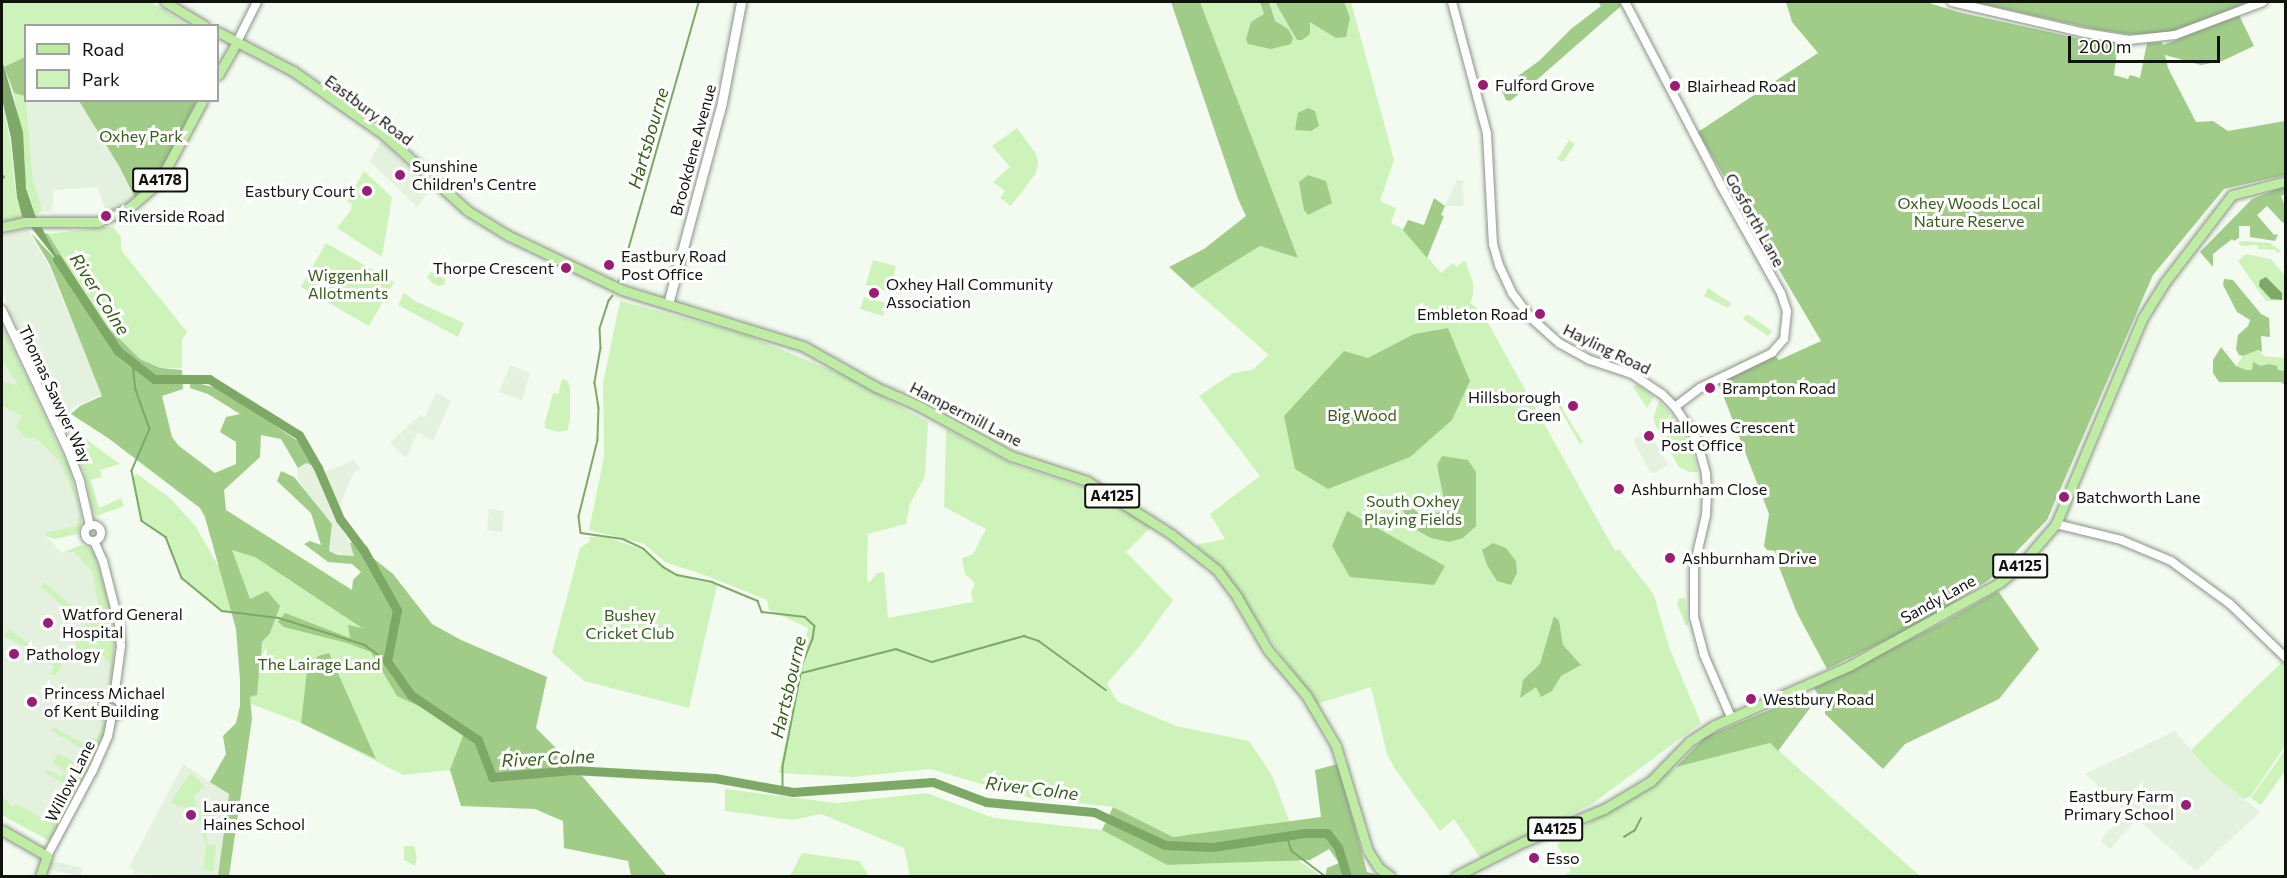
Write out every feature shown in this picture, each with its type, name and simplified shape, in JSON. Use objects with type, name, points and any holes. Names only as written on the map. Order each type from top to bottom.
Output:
[{"type":"main road","points":[[165,2],[202,24]]},
{"type":"main road","name":"Brookdene Avenue","points":[[668,304],[722,102],[741,2]]},
{"type":"main road","name":"Eastbury Road","points":[[219,33],[292,70],[373,127],[441,189],[479,219],[621,290]]},
{"type":"main road","points":[[219,73],[237,42]]},
{"type":"main road","name":"A4178","points":[[2,227],[39,221],[84,223],[116,216],[156,186],[202,102]]},
{"type":"main road","name":"Sandy Lane","points":[[1456,876],[1604,809],[1651,781],[1689,741],[1731,717],[1849,666],[1998,583],[2019,567],[2056,524],[2142,319],[2165,282],[2232,195],[2286,181]]},
{"type":"main road","name":"Hampermill Lane","points":[[621,290],[803,346],[876,387],[917,405],[1011,456],[1087,481],[1148,518],[1204,558],[1237,597],[1268,650],[1296,681],[1328,730],[1339,755],[1368,851],[1379,868],[1390,876]]},
{"type":"main road","points":[[2,830],[47,856],[41,874]]},
{"type":"main road","points":[[37,850],[41,874]]},
{"type":"street","points":[[237,42],[257,2]]},
{"type":"street","name":"Hayling Road","points":[[1452,2],[1487,134],[1493,244],[1499,266],[1512,293],[1530,317],[1559,343],[1590,360],[1639,378],[1676,407],[1697,440],[1707,483],[1706,515],[1694,567],[1695,624],[1704,655],[1731,717]]},
{"type":"street","name":"Gosforth Lane","points":[[1625,2],[1719,184],[1781,293],[1788,311],[1784,339],[1772,354],[1700,388],[1676,407]]},
{"type":"street","points":[[1952,2],[2085,33],[2129,39],[2175,35],[2263,2]]},
{"type":"street","name":"Thomas Sawyer Way","points":[[2,310],[40,389],[80,482],[90,526],[97,527],[100,532],[94,541],[103,561],[119,624],[121,646],[114,698]]},
{"type":"street","points":[[2056,524],[2121,540],[2171,561],[2230,603],[2286,658]]},
{"type":"street","name":"Willow Lane","points":[[47,856],[93,770],[108,736],[112,716],[121,710],[121,703],[114,698],[107,699],[103,706],[105,712],[112,716]]},
{"type":"shaded area","points":[[2,60],[23,132],[26,188],[35,215],[64,269],[22,216],[17,197],[11,138],[2,99]]},
{"type":"shaded area","points":[[26,102],[80,102],[119,166],[135,198],[106,213],[98,187],[54,190],[52,211],[41,212],[33,181]]},
{"type":"shaded area","name":"Sunshine Children's Centre","points":[[381,141],[431,189],[417,207],[370,161]]},
{"type":"shaded area","points":[[1457,180],[1464,181],[1461,189],[1463,189],[1464,206],[1445,206]]},
{"type":"shaded area","points":[[27,229],[49,266],[102,395],[72,408],[70,414],[50,400],[2,291],[2,235]]},
{"type":"shaded area","points":[[2266,277],[2282,293],[2282,300],[2271,299],[2259,286],[2260,280]]},
{"type":"shaded area","points":[[2,359],[18,387],[2,381]]},
{"type":"shaded area","points":[[510,365],[530,373],[522,400],[499,392]]},
{"type":"shaded area","points":[[436,393],[451,401],[435,436],[432,441],[418,432],[406,458],[390,443],[420,415],[425,417]]},
{"type":"shaded area","name":"Watford General Hospital","points":[[2,406],[22,416],[34,438],[58,460],[74,494],[80,514],[76,526],[47,532],[45,535],[62,553],[74,552],[92,572],[100,616],[89,630],[115,665],[110,694],[101,711],[106,728],[93,764],[56,835],[2,804]]},
{"type":"shaded area","points":[[1649,431],[1668,465],[1654,473],[1650,472],[1634,442],[1635,438]]},
{"type":"shaded area","points":[[353,459],[360,468],[353,474],[340,506],[332,508],[355,555],[349,557],[329,551],[332,524],[312,502],[297,477],[298,468],[306,463],[314,466],[318,474],[344,465]]},
{"type":"shaded area","points":[[489,509],[504,511],[502,532],[487,530]]},
{"type":"shaded area","name":"Eastbury Farm Primary School","points":[[2175,731],[2209,771],[2260,812],[2196,871],[2137,819],[2110,849],[2100,841],[2126,811],[2085,774]]},
{"type":"shaded area","name":"Laurance Haines School","points":[[183,764],[229,794],[218,876],[133,874],[134,870],[129,867]]},
{"type":"shaded area","points":[[57,862],[83,868],[80,876],[48,869],[50,863]]},
{"type":"green space","points":[[2,2],[151,2],[185,24],[24,24],[24,102],[26,102],[33,181],[41,205],[41,212],[35,215],[24,178],[25,159],[13,90],[2,60]]},
{"type":"green space","points":[[1171,2],[1200,2],[1298,258],[1260,246],[1192,288],[1169,267],[1204,249],[1246,216],[1238,199]]},
{"type":"green space","name":"South Oxhey Playing Fields","points":[[1200,2],[1351,2],[1394,160],[1380,201],[1396,208],[1391,223],[1405,230],[1441,273],[1453,263],[1457,267],[1464,260],[1466,263],[1473,283],[1470,303],[1482,312],[1615,551],[1619,549],[1654,595],[1669,647],[1701,723],[1592,804],[1481,859],[1454,819],[1440,831],[1395,769],[1387,754],[1371,687],[1317,704],[1214,562],[1196,545],[1225,539],[1210,514],[1260,476],[1199,396],[1233,373],[1252,370],[1269,355],[1192,288],[1260,246],[1298,258]]},
{"type":"green space","points":[[1260,2],[1269,2],[1275,21],[1288,29],[1293,38],[1291,44],[1271,49],[1248,44],[1246,39],[1251,22],[1264,14]]},
{"type":"green space","points":[[1275,2],[1344,2],[1350,18],[1346,37],[1336,38],[1310,22],[1310,34],[1302,40],[1297,40]]},
{"type":"green space","points":[[1598,2],[1619,2],[1621,6],[1539,78],[1510,101],[1506,100],[1502,91],[1507,84],[1539,61],[1571,29],[1601,6]]},
{"type":"green space","name":"Oxhey Woods Local Nature Reserve","points":[[1786,2],[1926,2],[1958,12],[2095,42],[2118,42],[2114,75],[2128,79],[2130,75],[2140,78],[2147,43],[2162,42],[2163,45],[2239,15],[2254,46],[2222,61],[2201,65],[2165,55],[2168,68],[2196,122],[2213,121],[2228,131],[2285,121],[2285,175],[2224,189],[2153,275],[2047,520],[1990,579],[1909,629],[1827,669],[1797,613],[1775,551],[1767,550],[1764,546],[1769,514],[1718,382],[1774,355],[1779,360],[1821,341],[1698,132],[1818,53],[1792,22]]},
{"type":"green space","points":[[1973,2],[2248,2],[2203,22],[2161,35],[2127,34],[2094,29]]},
{"type":"green space","points":[[24,57],[24,96],[14,93],[4,67]]},
{"type":"green space","points":[[2,100],[10,140],[16,194],[23,219],[2,221]]},
{"type":"green space","name":"Oxhey Park","points":[[80,102],[196,102],[152,187],[135,198],[119,166]]},
{"type":"green space","points":[[1308,108],[1315,111],[1319,126],[1311,131],[1295,130],[1298,113]]},
{"type":"green space","points":[[1017,128],[1036,154],[1038,162],[1036,173],[1011,206],[1000,198],[1005,191],[993,182],[1010,167],[992,146]]},
{"type":"green space","points":[[1569,140],[1575,144],[1563,162],[1557,159]]},
{"type":"green space","points":[[364,171],[392,197],[382,257],[337,228],[351,210],[352,204],[347,201]]},
{"type":"green space","points":[[1308,175],[1326,181],[1332,203],[1308,215],[1304,210],[1299,182]]},
{"type":"green space","points":[[2285,186],[2285,194],[2281,196],[2285,206],[2285,221],[2283,223],[2267,206],[2257,215],[2274,235],[2278,234],[2275,241],[2250,237],[2250,226],[2239,226],[2239,238],[2234,241],[2232,239],[2213,254],[2213,267],[2200,252],[2252,199]]},
{"type":"green space","points":[[1434,198],[1445,206],[1441,215],[1444,216],[1427,258],[1403,230],[1408,220],[1424,225]]},
{"type":"green space","points":[[113,227],[121,237],[121,250],[187,332],[182,340],[182,368],[160,368],[140,359],[123,344],[103,323],[48,234]]},
{"type":"green space","points":[[31,233],[62,266],[45,233],[48,234],[103,323],[140,359],[160,368],[182,370],[183,389],[162,396],[172,437],[179,446],[215,473],[236,464],[236,442],[220,432],[226,417],[240,414],[208,394],[190,388],[190,381],[220,389],[301,443],[314,466],[306,463],[298,468],[281,439],[261,435],[260,457],[224,490],[226,510],[352,590],[353,580],[361,572],[352,564],[328,562],[304,544],[310,541],[321,545],[311,513],[277,481],[281,471],[294,477],[332,524],[329,551],[338,555],[354,556],[350,543],[353,542],[393,574],[432,624],[461,640],[547,677],[536,728],[571,763],[667,876],[631,876],[628,861],[564,848],[563,821],[535,809],[461,806],[450,770],[466,728],[397,696],[371,652],[347,643],[284,627],[278,622],[285,613],[350,638],[348,625],[362,628],[255,557],[232,550],[250,599],[267,591],[280,606],[270,633],[262,642],[257,695],[250,697],[252,719],[229,876],[218,876],[229,794],[210,782],[226,754],[223,736],[236,723],[240,706],[240,680],[236,629],[205,517],[200,508],[108,438],[71,414],[80,406],[102,396],[50,265]]},
{"type":"green space","points":[[2238,242],[2270,243],[2281,251],[2278,253],[2275,250],[2258,249],[2258,245],[2241,246]]},
{"type":"green space","name":"Wiggenhall Allotments","points":[[326,243],[394,282],[369,326],[301,287]]},
{"type":"green space","points":[[2246,254],[2271,259],[2285,276],[2285,309],[2284,300],[2266,301],[2238,261]]},
{"type":"green space","points":[[873,260],[896,266],[890,292],[866,285]]},
{"type":"green space","points":[[431,272],[445,279],[445,284],[439,286],[432,283],[427,277]]},
{"type":"green space","points":[[2224,279],[2233,280],[2261,314],[2269,318],[2270,337],[2261,336],[2262,352],[2258,350],[2243,356],[2239,355],[2236,349],[2238,335],[2248,326],[2250,320],[2237,312],[2223,285]]},
{"type":"green space","points":[[1708,288],[1731,303],[1728,308],[1704,296]]},
{"type":"green space","points":[[404,293],[415,301],[464,323],[458,337],[398,305]]},
{"type":"green space","points":[[864,297],[887,303],[883,316],[860,309]]},
{"type":"green space","points":[[620,301],[744,334],[845,376],[928,422],[925,476],[910,504],[906,524],[868,534],[867,579],[869,583],[877,573],[884,572],[888,618],[973,602],[971,593],[975,583],[965,574],[962,558],[973,554],[986,529],[944,507],[946,429],[1014,465],[1085,488],[1152,526],[1126,552],[1173,600],[1140,646],[1107,683],[1117,701],[1176,726],[1249,741],[1272,775],[1290,823],[1173,837],[1113,807],[1030,798],[930,769],[852,777],[779,773],[808,628],[769,610],[767,600],[665,562],[644,544],[589,530],[604,457],[603,383]]},
{"type":"green space","points":[[1747,314],[1772,331],[1768,336],[1743,319]]},
{"type":"green space","points":[[2,326],[70,470],[81,515],[78,534],[54,539],[44,535],[47,532],[76,526],[80,514],[74,494],[58,460],[35,438],[26,438],[16,427],[22,416],[2,406],[2,381],[18,386],[2,359]]},
{"type":"green space","name":"Big Wood","points":[[1448,328],[1470,381],[1452,420],[1410,457],[1328,489],[1295,469],[1284,416],[1344,351],[1368,358],[1414,334]]},
{"type":"green space","points":[[2221,347],[2236,366],[2246,370],[2252,370],[2253,362],[2261,366],[2269,364],[2277,366],[2278,370],[2285,371],[2285,385],[2281,382],[2219,382],[2213,373],[2213,360]]},
{"type":"green space","points":[[2258,350],[2264,356],[2285,358],[2285,371],[2246,370],[2236,366],[2243,356]]},
{"type":"green space","points":[[562,379],[568,381],[570,388],[570,418],[568,430],[558,432],[545,428],[545,422],[553,393],[558,394]]},
{"type":"green space","points":[[1637,384],[1654,397],[1647,408],[1633,387]]},
{"type":"green space","points":[[1563,395],[1561,400],[1563,410],[1583,442],[1580,444],[1554,399]]},
{"type":"green space","points":[[1659,401],[1671,414],[1661,432],[1653,418]]},
{"type":"green space","points":[[1672,415],[1689,439],[1698,472],[1689,472],[1679,467],[1661,436]]},
{"type":"green space","points":[[64,423],[120,464],[100,470],[102,477],[91,480],[99,508],[121,498],[124,506],[96,516],[84,471]]},
{"type":"green space","points":[[1442,456],[1468,460],[1476,472],[1476,526],[1463,538],[1449,542],[1431,538],[1413,528],[1401,507],[1402,501],[1420,514],[1435,514],[1443,510],[1444,500],[1437,465]]},
{"type":"green space","points":[[137,474],[170,498],[196,527],[220,569],[237,613],[222,611],[182,578],[166,537],[142,521],[133,477]]},
{"type":"green space","points":[[1347,511],[1445,566],[1434,585],[1350,577],[1332,546]]},
{"type":"green space","name":"The Lairage Land","points":[[205,517],[391,638],[446,718],[466,728],[465,773],[450,770],[403,775],[301,723],[249,703],[250,697],[257,695]]},
{"type":"green space","name":"Bushey Cricket Club","points":[[603,536],[642,549],[675,575],[717,585],[689,708],[584,681],[552,653],[580,548],[590,541],[589,537]]},
{"type":"green space","points":[[1493,543],[1506,548],[1516,561],[1517,573],[1511,585],[1497,581],[1487,565],[1482,550]]},
{"type":"green space","points":[[81,545],[89,547],[95,554],[116,631],[110,692],[108,691],[111,664],[94,646],[71,662],[62,656],[89,630],[41,587],[44,582],[91,622],[99,611],[92,572],[74,552],[62,553]]},
{"type":"green space","points":[[1998,591],[2039,649],[1999,699],[1905,744],[1883,769],[1825,714],[1825,707],[1814,688],[1944,622]]},
{"type":"green space","points":[[1679,598],[1685,598],[1688,625],[1686,626],[1677,604]]},
{"type":"green space","points":[[1554,616],[1559,621],[1563,645],[1581,665],[1561,676],[1552,691],[1541,697],[1536,687],[1520,698],[1523,680],[1540,664]]},
{"type":"green space","points":[[9,629],[62,665],[54,676],[51,674],[54,666],[44,661],[46,658],[4,636]]},
{"type":"green space","points":[[329,653],[376,759],[301,723],[307,671],[318,656]]},
{"type":"green space","points":[[2282,662],[2286,665],[2285,746],[2251,796],[2244,799],[2209,771],[2191,750]]},
{"type":"green space","points":[[1803,696],[1810,708],[1778,751],[1770,743],[1676,767],[1705,737]]},
{"type":"green space","points":[[105,721],[107,728],[79,792],[45,773],[47,769],[61,777],[63,773],[71,780],[77,767],[72,764],[66,773],[53,762],[58,753],[78,764],[86,751],[51,730],[53,727],[84,744],[93,738],[96,739]]},
{"type":"green space","points":[[1770,743],[1920,876],[1564,876],[1571,871],[1557,844],[1676,767]]},
{"type":"green space","points":[[2285,750],[2285,771],[2261,805],[2251,798]]},
{"type":"green space","points":[[1338,764],[1367,872],[1383,876],[1325,876],[1327,868],[1339,863],[1329,849],[1310,860],[1167,865],[1102,830],[1113,807],[1173,837],[1321,817],[1315,770]]},
{"type":"green space","points":[[191,773],[205,786],[193,797],[198,803],[194,807],[198,812],[210,805],[217,819],[205,821],[204,826],[208,845],[216,845],[213,872],[203,869],[206,846],[199,819],[193,810],[172,804],[171,800]]},
{"type":"green space","points":[[725,789],[837,803],[926,793],[994,818],[1102,830],[1167,865],[1298,860],[1321,876],[910,876],[904,848],[821,814],[792,820],[725,811]]},
{"type":"green space","points":[[69,792],[76,796],[51,842],[2,815],[2,797],[13,807],[15,803],[51,823]]},
{"type":"green space","points":[[404,846],[414,846],[417,858],[415,866],[404,860]]},
{"type":"green space","points":[[802,853],[859,861],[869,876],[790,876]]},
{"type":"waterway","name":"Hartsbourne","points":[[619,282],[699,2]]},
{"type":"waterway","name":"River Colne","points":[[57,259],[118,351],[154,379],[209,379],[299,435],[318,468],[340,519],[363,549],[397,610],[387,661],[411,695],[478,740],[492,777],[573,770],[715,778],[793,792],[933,782],[986,802],[1094,812],[1165,845],[1213,847],[1304,833],[1327,833],[1338,847],[1347,876]]},
{"type":"waterway","name":"Hartsbourne","points":[[613,296],[609,301],[600,329],[601,348],[595,383],[599,408],[598,440],[579,517],[581,533],[623,539],[644,549],[663,567],[677,575],[712,582],[758,601],[762,612],[805,617],[815,626],[813,639],[803,664],[783,767],[783,790]]},
{"type":"waterway","points":[[133,363],[136,390],[150,429],[132,471],[142,521],[166,537],[182,578],[222,611],[279,618],[365,645],[387,661]]},
{"type":"waterway","points":[[802,673],[896,649],[932,662],[1024,636],[1039,641],[1106,690]]},
{"type":"waterway","points":[[1624,837],[1635,830],[1641,818]]},
{"type":"waterway","points":[[1287,836],[1292,851],[1325,876]]},
{"type":"place","name":"Fulford Grove","points":[[1483,85]]},
{"type":"place","name":"Blairhead Road","points":[[1675,86]]},
{"type":"place","name":"Sunshine Children's Centre","points":[[400,175]]},
{"type":"place","name":"Eastbury Court","points":[[367,191]]},
{"type":"place","name":"Riverside Road","points":[[106,216]]},
{"type":"place","name":"Eastbury Road Post Office","points":[[609,265]]},
{"type":"place","name":"Thorpe Crescent","points":[[566,268]]},
{"type":"place","name":"Oxhey Hall Community Association","points":[[874,293]]},
{"type":"place","name":"Embleton Road","points":[[1540,314]]},
{"type":"place","name":"Brampton Road","points":[[1710,388]]},
{"type":"place","name":"Hillsborough Green","points":[[1573,406]]},
{"type":"place","name":"Hallowes Crescent Post Office","points":[[1649,436]]},
{"type":"place","name":"Ashburnham Close","points":[[1619,489]]},
{"type":"place","name":"Batchworth Lane","points":[[2064,497]]},
{"type":"place","name":"Ashburnham Drive","points":[[1670,558]]},
{"type":"place","name":"Watford General Hospital","points":[[48,623]]},
{"type":"place","name":"Pathology","points":[[14,654]]},
{"type":"place","name":"Westbury Road","points":[[1751,699]]},
{"type":"place","name":"Princess Michael of Kent Building","points":[[32,702]]},
{"type":"place","name":"Eastbury Farm Primary School","points":[[2186,805]]},
{"type":"place","name":"Laurance Haines School","points":[[191,815]]},
{"type":"place","name":"Esso","points":[[1534,858]]}]
